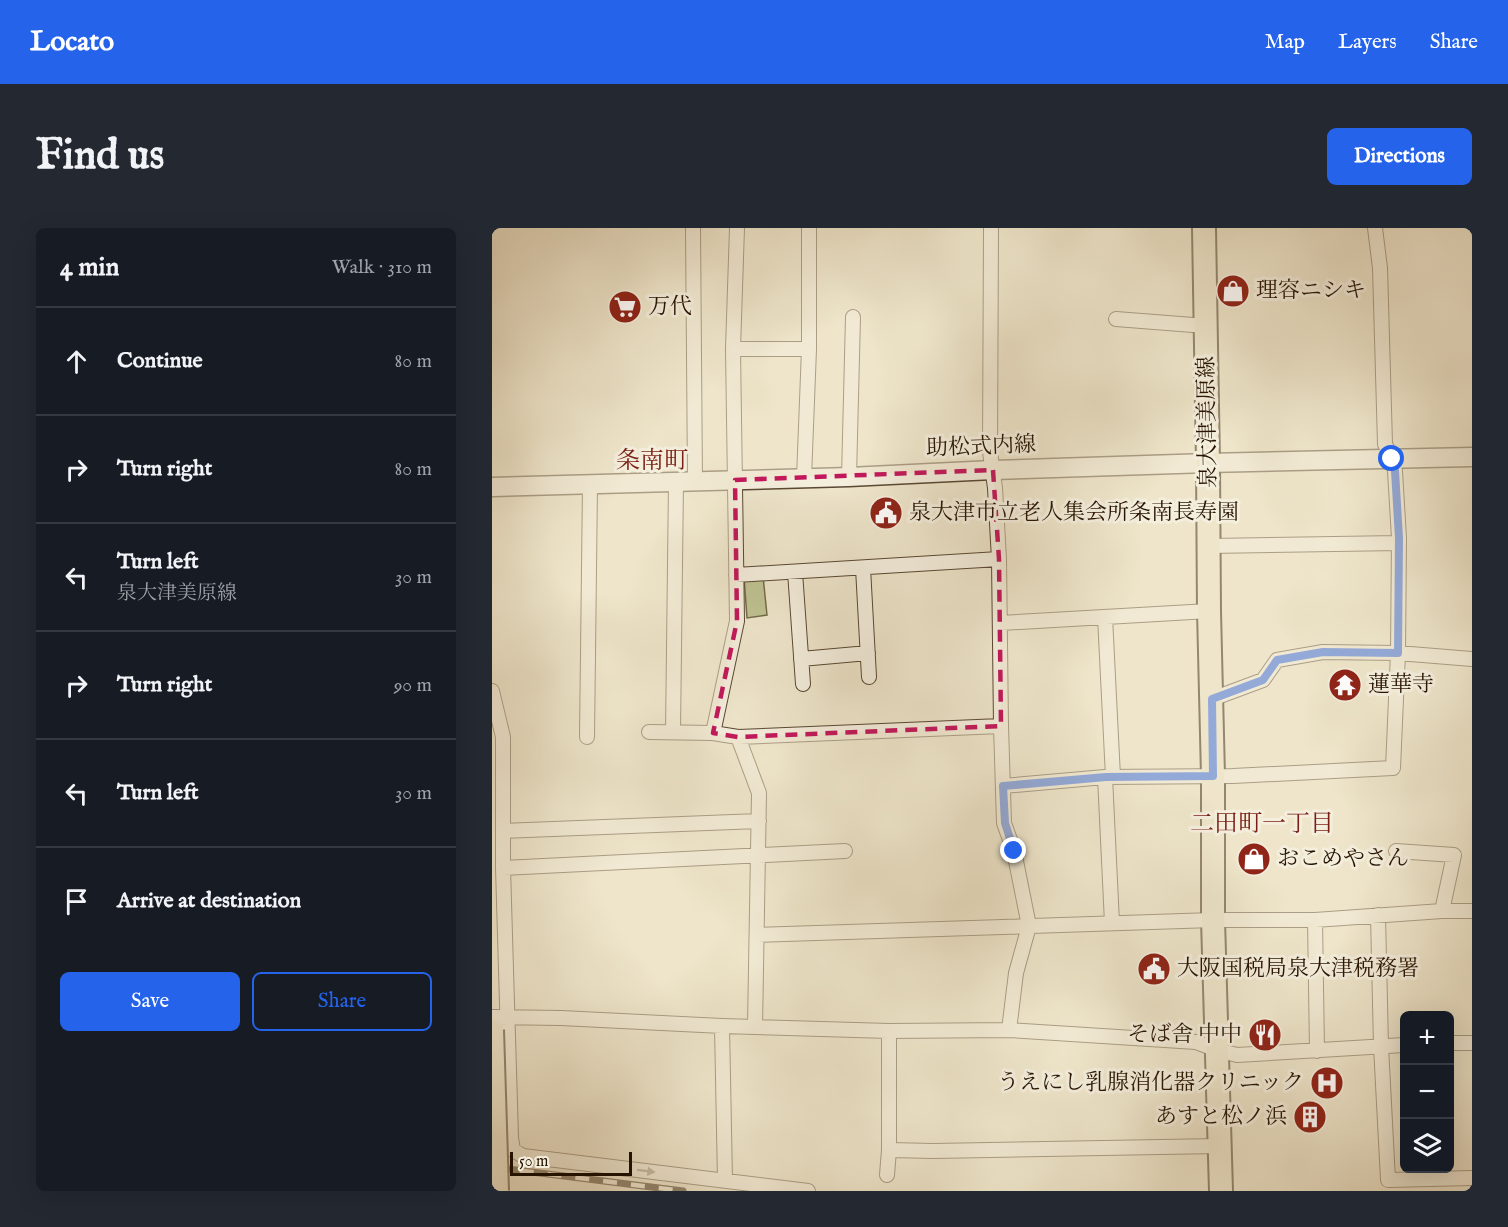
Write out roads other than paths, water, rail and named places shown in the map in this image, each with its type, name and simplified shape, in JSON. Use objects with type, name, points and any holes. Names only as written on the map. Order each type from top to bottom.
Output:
[{"type":"main road","name":"泉大津美原線","points":[[1204,228],[1214,920],[1221,1191]]},
{"type":"main road","points":[[496,1191],[500,1024]]},
{"type":"street","points":[[693,228],[695,482]]},
{"type":"street","points":[[713,733],[737,621],[733,349],[737,228]]},
{"type":"street","points":[[804,478],[809,349],[809,228]]},
{"type":"street","points":[[991,228],[990,452],[999,559],[1005,823],[1014,851],[1029,926],[1016,973],[1009,1030]]},
{"type":"street","points":[[1003,786],[1109,777],[1213,776],[1393,768],[1398,653],[1399,543],[1395,471],[1385,444],[1380,268],[1375,228]]},
{"type":"street","points":[[849,477],[853,317]]},
{"type":"street","points":[[1116,318],[1206,326]]},
{"type":"street","points":[[733,349],[809,349]]},
{"type":"street","name":"助松式内線","points":[[492,488],[1209,463],[1472,457]]},
{"type":"street","points":[[673,732],[676,482]]},
{"type":"street","points":[[587,737],[590,485]]},
{"type":"street","points":[[1209,546],[1399,543]]},
{"type":"street","points":[[736,575],[999,559]]},
{"type":"street","points":[[863,568],[869,677]]},
{"type":"street","points":[[795,572],[803,684]]},
{"type":"street","points":[[1001,623],[1209,611]]},
{"type":"street","points":[[1105,617],[1112,923]]},
{"type":"street","points":[[1212,699],[1263,680],[1277,660],[1323,652],[1398,653],[1472,659]]},
{"type":"street","points":[[801,659],[867,653]]},
{"type":"street","points":[[492,692],[503,737],[500,1024],[509,1079],[513,1150],[523,1156],[808,1191]]},
{"type":"street","points":[[649,732],[713,733],[738,737],[1001,726]]},
{"type":"street","points":[[738,737],[759,793],[755,1027]]},
{"type":"street","points":[[502,831],[759,821]]},
{"type":"street","points":[[503,868],[844,851]]},
{"type":"street","points":[[1396,851],[1454,855],[1442,911]]},
{"type":"street","points":[[757,935],[1214,920],[1315,920],[1472,911]]},
{"type":"street","points":[[1378,915],[1381,1046],[1388,1180],[1472,1178]]},
{"type":"street","points":[[1315,920],[1317,1051]]},
{"type":"street","points":[[492,1017],[500,1024],[561,1018],[888,1031],[1009,1030],[1196,1042],[1237,1055],[1400,1045]]},
{"type":"street","points":[[722,1026],[724,1181]]},
{"type":"street","points":[[887,1175],[889,1150],[888,1031]]},
{"type":"street","points":[[1454,1044],[1472,1042]]},
{"type":"street","points":[[492,1079],[509,1079]]},
{"type":"street","points":[[889,1150],[1219,1146]]},
{"type":"railway","points":[[492,1167],[683,1191]]},
{"type":"place","name":"理容ニシキ","points":[[1233,291]]},
{"type":"place","name":"万代","points":[[625,307]]},
{"type":"place","name":"泉大津市立老人集会所条南長寿園","points":[[886,513]]},
{"type":"place","name":"蓮華寺","points":[[1345,685]]},
{"type":"place","name":"おこめやさん","points":[[1254,859]]},
{"type":"place","name":"大阪国税局泉大津税務署","points":[[1154,969]]},
{"type":"place","name":"そば舎 中中","points":[[1265,1035]]},
{"type":"place","name":"うえにし乳腺消化器クリニック","points":[[1327,1083]]},
{"type":"place","name":"あすと松ノ浜","points":[[1310,1117]]},
{"type":"district","name":"条南町","points":[[652,461]]},
{"type":"district","name":"二田町一丁目","points":[[1262,824]]}]
